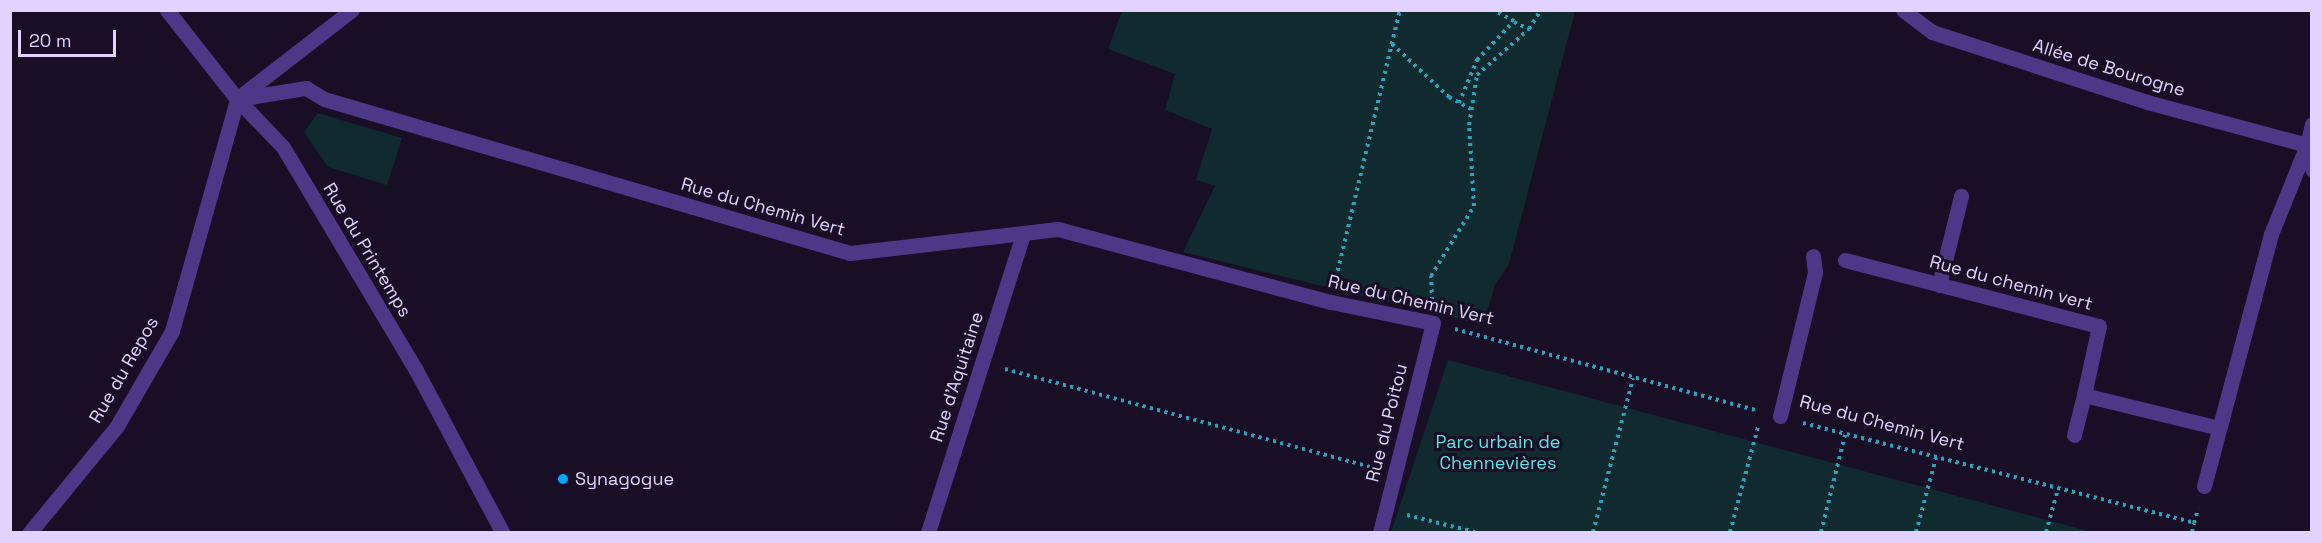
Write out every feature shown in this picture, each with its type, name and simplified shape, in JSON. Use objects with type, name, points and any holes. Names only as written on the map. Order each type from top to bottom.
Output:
[{"type":"street","name":"Rue du Printemps","points":[[167,10],[237,99],[283,147],[416,370],[502,532]]},
{"type":"street","points":[[237,99],[352,10]]},
{"type":"street","name":"Allée de Bourogne","points":[[1904,12],[1932,32],[2148,102],[2307,145]]},
{"type":"street","name":"Rue du Chemin Vert","points":[[237,99],[306,88],[324,99],[850,253],[1058,230],[1331,302],[1433,323]]},
{"type":"street","name":"Rue du Repos","points":[[30,532],[117,426],[172,331],[237,99]]},
{"type":"street","points":[[2204,486],[2271,234],[2307,145],[2312,124]]},
{"type":"street","points":[[2307,145],[2312,169]]},
{"type":"street","name":"Rue du Chemin Vert","points":[[1939,285],[1960,196]]},
{"type":"street","name":"Rue d'Aquitaine","points":[[927,532],[1023,234]]},
{"type":"street","points":[[1780,416],[1815,272],[1813,256]]},
{"type":"street","name":"Rue du chemin vert","points":[[1845,260],[2099,326],[2074,435]]},
{"type":"street","name":"Rue du Poitou","points":[[1380,532],[1433,323]]},
{"type":"street","points":[[2084,394],[2218,428]]},
{"type":"path","points":[[1331,302],[1400,10]]},
{"type":"path","points":[[1493,10],[1529,29]]},
{"type":"path","points":[[1433,323],[1431,276],[1474,206],[1472,109],[1477,75],[1529,29],[1542,10]]},
{"type":"path","points":[[1459,103],[1478,60],[1514,21]]},
{"type":"path","points":[[1392,44],[1459,103],[1472,109]]},
{"type":"path","name":"Rue du Chemin Vert","points":[[1433,323],[1762,412],[1730,532]]},
{"type":"path","points":[[982,363],[1395,473]]},
{"type":"path","points":[[1593,532],[1633,378]]},
{"type":"path","name":"Rue du Chemin Vert","points":[[1780,416],[1845,435],[2194,523]]},
{"type":"path","points":[[1821,532],[1845,435]]},
{"type":"path","points":[[1916,532],[1936,458]]},
{"type":"path","points":[[2192,532],[2204,486]]},
{"type":"path","points":[[2046,532],[2058,489]]},
{"type":"path","points":[[1386,509],[1475,532]]},
{"type":"green space","points":[[1122,11],[1575,11],[1509,264],[1495,285],[1483,325],[1183,252],[1215,186],[1196,180],[1212,129],[1165,110],[1175,74],[1108,49]]},
{"type":"green space","points":[[318,113],[402,138],[387,185],[328,167],[304,132]]},
{"type":"green space","name":"Parc urbain de Chennevières","points":[[1448,360],[2092,532],[1391,532]]},
{"type":"place","name":"Synagogue","points":[[563,479]]}]
